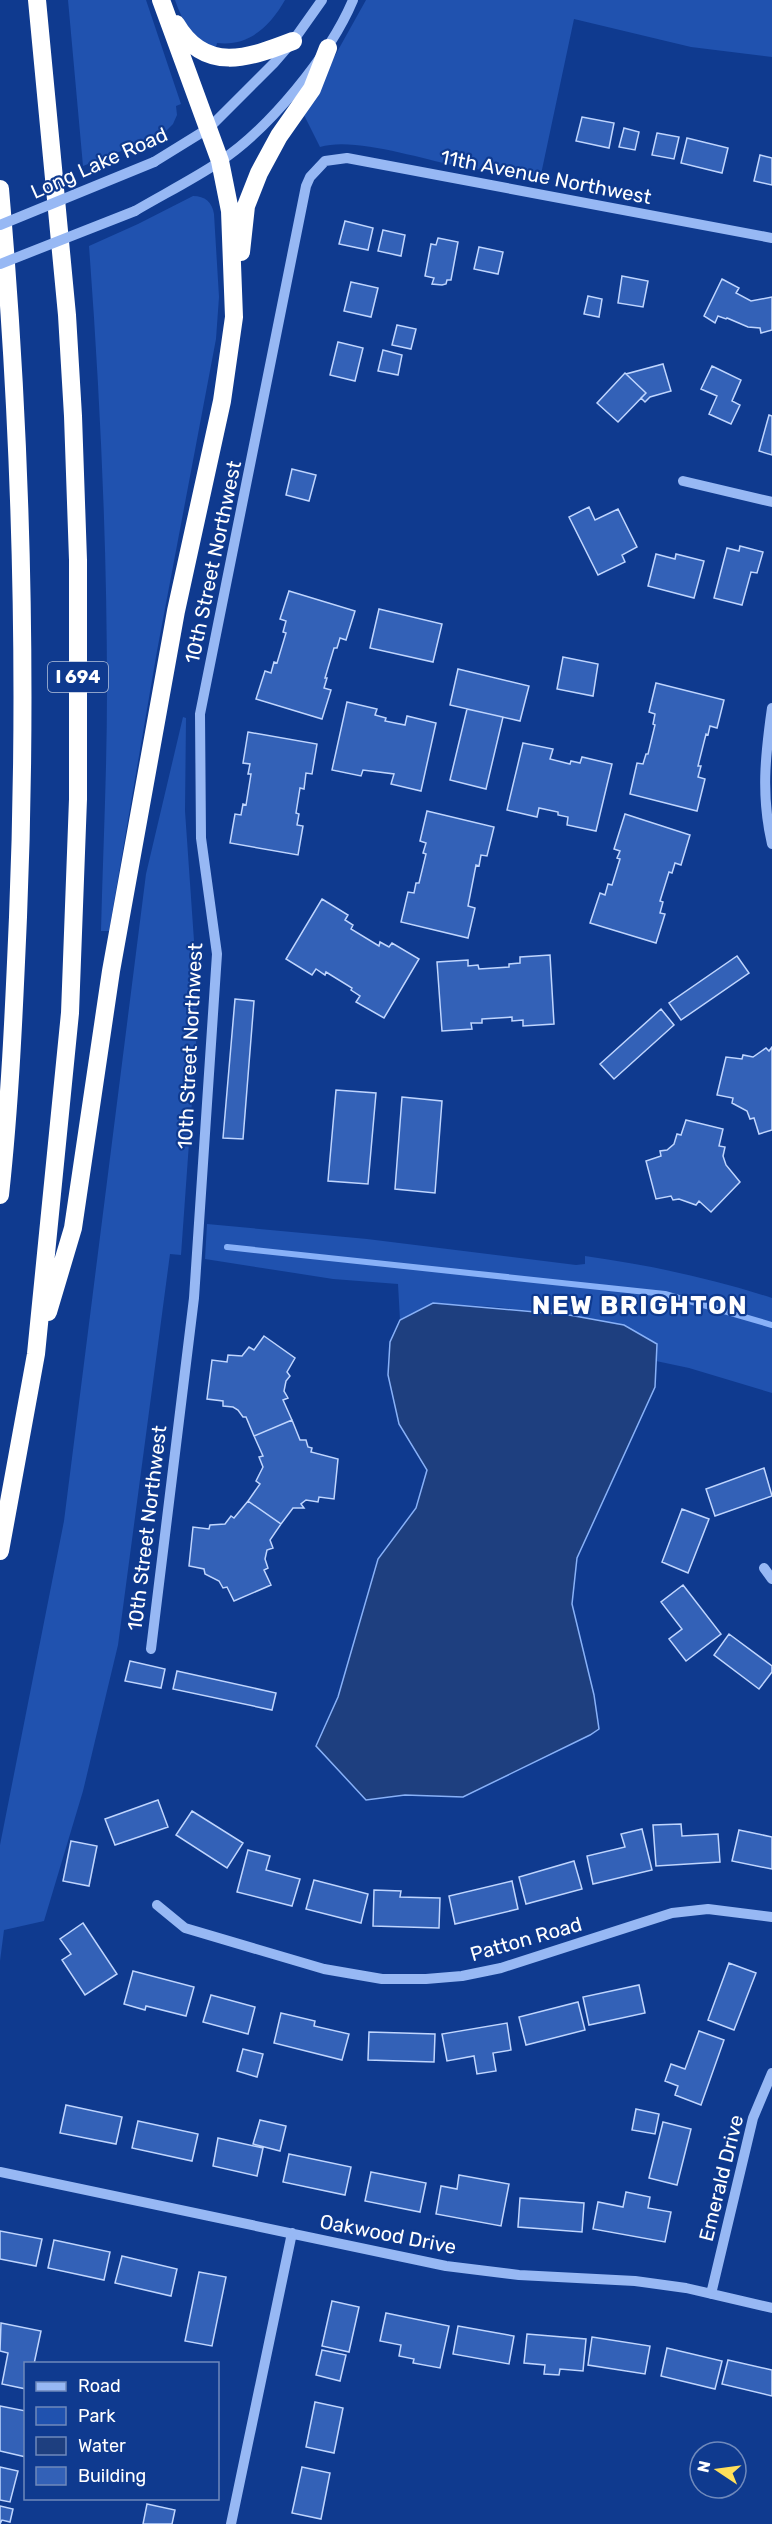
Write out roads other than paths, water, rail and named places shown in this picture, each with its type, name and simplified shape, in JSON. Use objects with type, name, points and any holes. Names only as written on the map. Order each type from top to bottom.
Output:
[{"type":"highway","name":"I 694","points":[[0,1551],[36,1354],[70,1013],[78,800],[79,649],[76,489],[68,326],[37,0]]},
{"type":"highway","points":[[36,1354],[73,1228],[111,971],[154,726],[176,611],[228,370],[234,316],[230,211],[220,161],[161,0]]},
{"type":"highway","points":[[161,0],[181,33],[206,54],[217,57],[246,57],[293,41]]},
{"type":"highway","points":[[234,287],[243,243],[246,206],[279,136],[312,89],[328,48]]},
{"type":"highway","name":"I 694","points":[[0,189],[12,323],[23,641],[22,802],[17,954],[0,1195]]},
{"type":"street","points":[[209,128],[293,41],[322,0]]},
{"type":"street","points":[[0,264],[135,211],[220,161],[275,114],[328,48],[353,0]]},
{"type":"street","name":"Long Lake Road","points":[[0,225],[154,162],[209,128]]},
{"type":"street","name":"11th Avenue Northwest","points":[[317,168],[326,160],[347,158],[772,238]]},
{"type":"street","name":"10th Street Northwest","points":[[151,1649],[194,1298],[217,954],[201,838],[201,714],[303,194],[310,177],[317,168]]},
{"type":"street","points":[[683,481],[772,502]]},
{"type":"street","points":[[772,708],[765,759],[764,788],[766,819],[772,844]]},
{"type":"street","points":[[764,1568],[772,1579]]},
{"type":"street","name":"Patton Road","points":[[157,1905],[184,1928],[324,1969],[393,1979],[462,1976],[501,1968],[672,1913],[708,1909],[772,1917]]},
{"type":"street","name":"Emerald Drive","points":[[711,2294],[753,2118],[772,2073]]},
{"type":"street","name":"Oakwood Drive","points":[[0,2172],[446,2265],[519,2275],[635,2281],[772,2307]]},
{"type":"street","points":[[231,2524],[292,2233]]},
{"type":"water","points":[[433,1303],[569,1315],[624,1325],[657,1344],[655,1387],[577,1558],[572,1604],[594,1695],[599,1729],[463,1797],[405,1795],[366,1800],[316,1746],[338,1697],[378,1559],[416,1508],[427,1470],[399,1424],[388,1375],[390,1342],[400,1320]]},
{"type":"waterway","points":[[227,1247],[665,1294],[772,1325]]},
{"type":"district","name":"NEW BRIGHTON","points":[[640,1305]]}]
